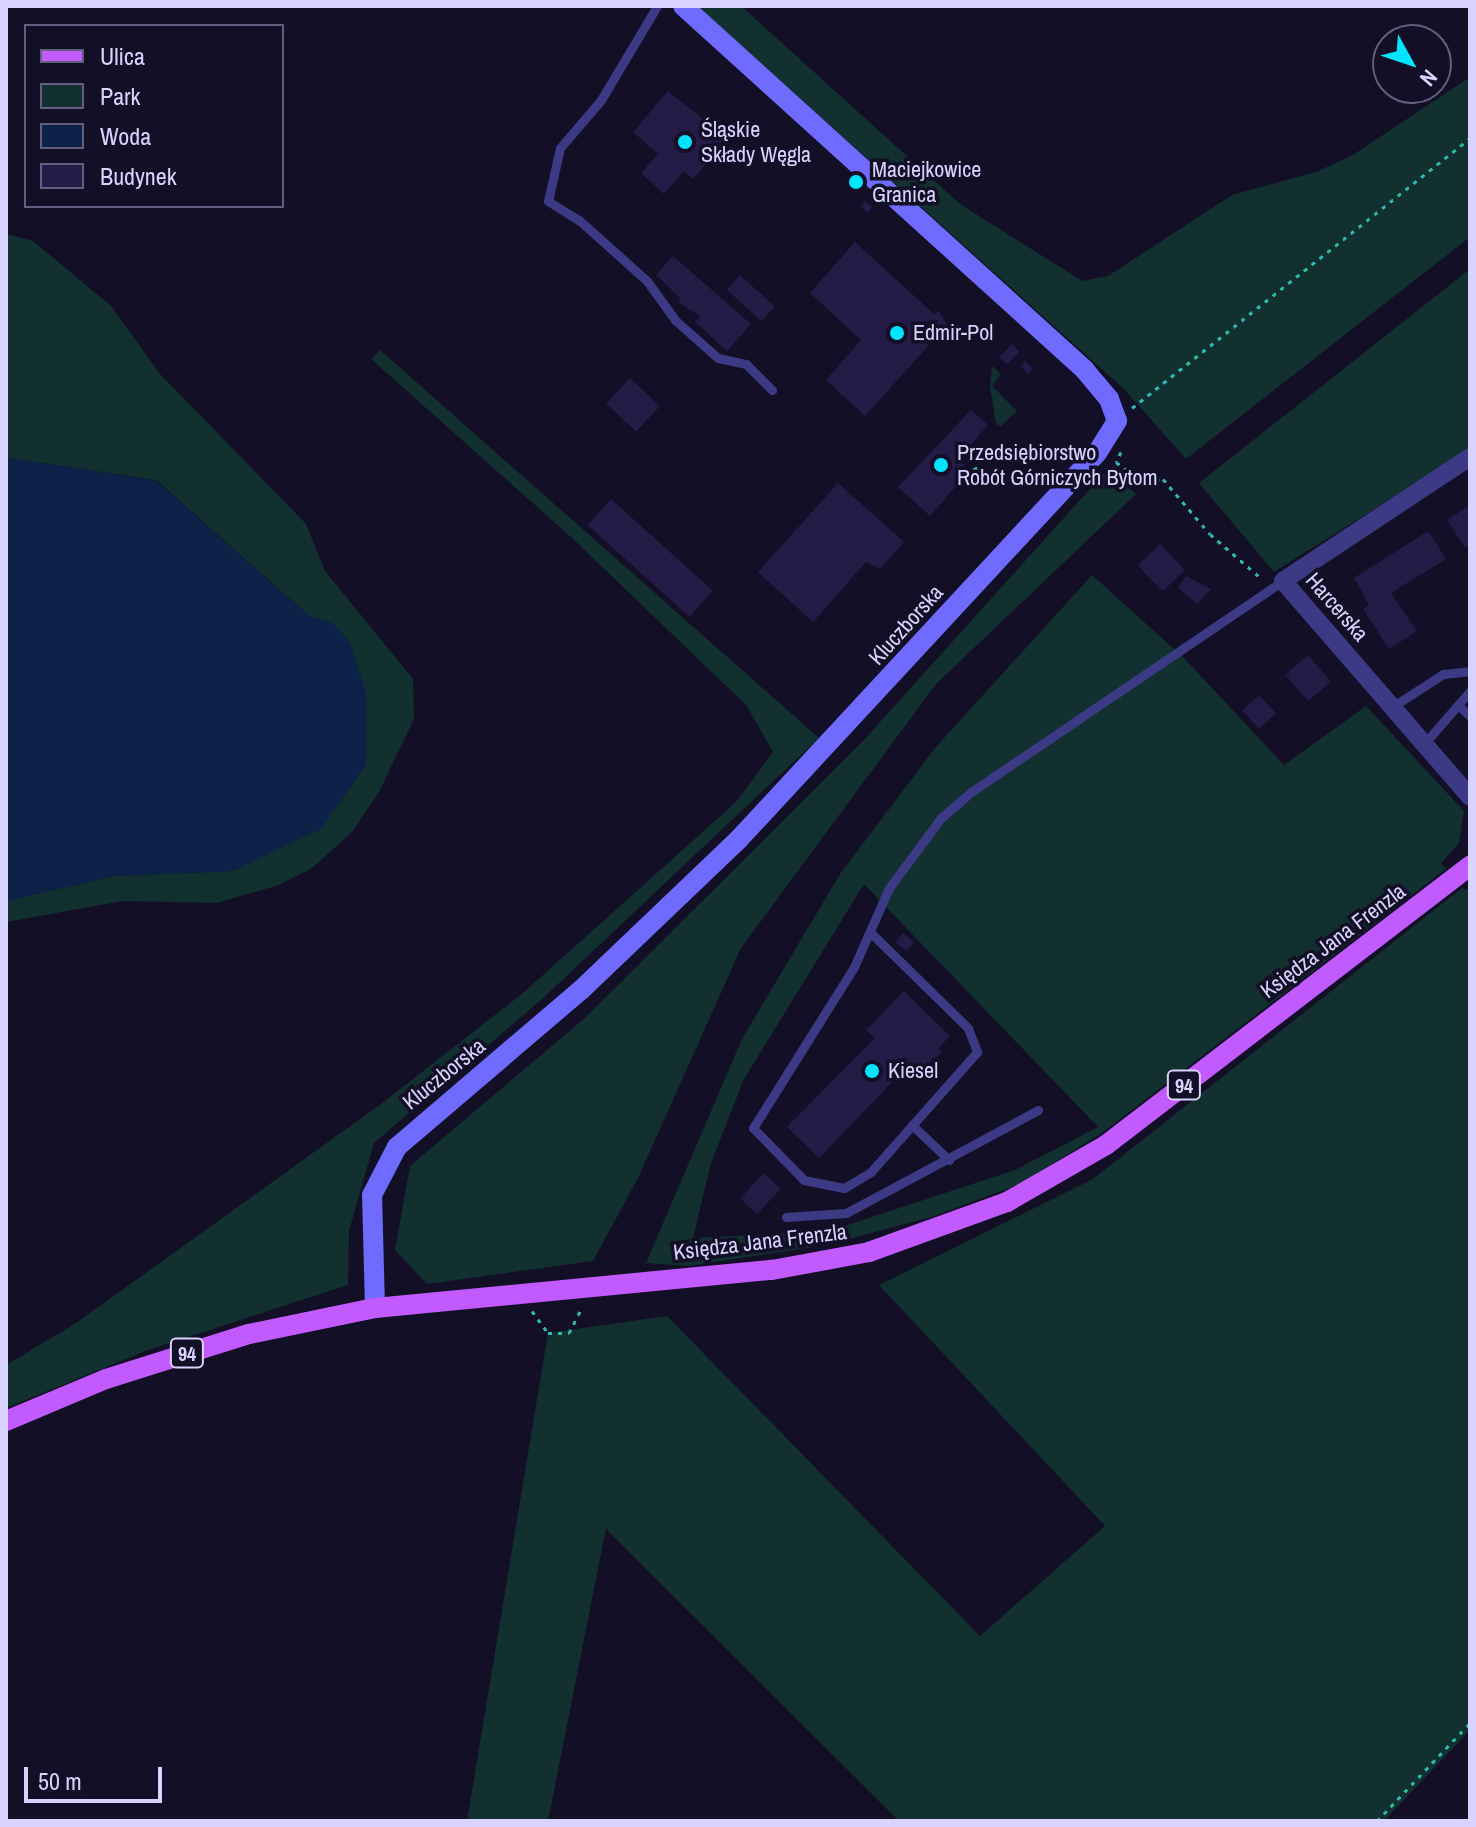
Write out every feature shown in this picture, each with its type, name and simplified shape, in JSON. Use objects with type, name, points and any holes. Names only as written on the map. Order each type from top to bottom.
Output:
[{"type":"main road","name":"Księdza Jana Frenzla","points":[[6,1421],[106,1379],[235,1338],[375,1308],[563,1287],[772,1270],[869,1252],[1007,1202],[1106,1145],[1470,866]]},
{"type":"street","points":[[683,6],[1085,370],[1109,399],[1117,421]]},
{"type":"street","name":"Kluczborska","points":[[375,1308],[372,1195],[397,1147],[581,990],[750,828],[1097,453],[1117,421]]},
{"type":"street","name":"Harcerska","points":[[1470,457],[1277,584],[1392,707],[1470,797]]},
{"type":"lane","points":[[657,6],[608,89],[560,148],[548,201],[579,220],[647,281],[675,320],[718,358],[746,364],[772,390]]},
{"type":"lane","points":[[870,932],[968,1028],[977,1052],[871,1172],[844,1188],[804,1180],[753,1128],[854,967],[889,888],[941,818],[971,792],[1277,584]]},
{"type":"lane","points":[[1392,707],[1443,674],[1470,671]]},
{"type":"lane","points":[[1424,744],[1470,691]]},
{"type":"lane","points":[[1458,705],[1470,716]]},
{"type":"lane","points":[[786,1217],[846,1213],[1038,1110]]},
{"type":"lane","points":[[912,1125],[949,1160]]},
{"type":"path","points":[[1117,421],[1470,138]]},
{"type":"path","points":[[1120,457],[1116,462],[1147,485],[1163,479],[1210,534],[1277,584]]},
{"type":"path","points":[[965,475],[978,467]]},
{"type":"path","points":[[528,1306],[548,1333],[569,1333],[588,1297]]},
{"type":"path","points":[[1377,1821],[1470,1723]]},
{"type":"green space","points":[[697,6],[741,6],[960,204],[1082,281],[1108,276],[1232,195],[1316,172],[1353,155],[1430,104],[1452,104],[1452,89],[1470,77],[1470,237],[1186,459],[1124,389]]},
{"type":"green space","points":[[6,234],[33,241],[111,306],[161,375],[306,524],[325,571],[413,679],[414,719],[379,792],[352,832],[311,869],[276,886],[216,903],[123,901],[6,922],[6,901],[113,876],[233,871],[333,624],[309,616],[156,480],[6,458]]},
{"type":"green space","points":[[1470,269],[1470,449],[1274,572],[1199,483]]},
{"type":"green space","points":[[380,350],[819,738],[540,1001],[374,1143],[349,1231],[348,1285],[148,1350],[6,1408],[6,1365],[76,1323],[381,1104],[523,993],[736,802],[773,752],[746,705],[571,537],[371,359]]},
{"type":"green space","points":[[992,366],[1001,374],[992,386],[1017,411],[1001,426],[996,424],[990,386]]},
{"type":"green space","points":[[1107,470],[1136,494],[936,684],[741,948],[638,1178],[593,1261],[427,1284],[395,1250],[410,1166],[586,1017],[862,742]]},
{"type":"green space","points":[[1092,575],[1184,658],[1284,765],[1366,706],[1464,811],[1459,843],[1441,863],[1446,869],[1102,1133],[1018,1185],[931,1217],[826,1245],[688,1266],[646,1263],[742,1039],[840,874],[935,748]],"holes":[[[864,884],[1098,1127],[1015,1170],[826,1232],[693,1238],[711,1163],[744,1079]]]},
{"type":"green space","points":[[1462,888],[1470,891],[1470,1730],[1384,1821],[899,1821],[606,1529],[548,1821],[467,1821],[548,1333],[667,1316],[980,1636],[1105,1526],[879,1285],[1093,1179]]},
{"type":"water","points":[[6,458],[155,480],[309,616],[333,623],[350,643],[366,693],[366,765],[321,829],[233,871],[113,876],[6,901]]},
{"type":"building","name":"Śląskie Składy Węgla","points":[[668,91],[728,139],[693,179],[684,171],[664,194],[641,173],[658,154],[633,132]]},
{"type":"building","points":[[865,201],[872,207],[868,213],[860,206]]},
{"type":"building","name":"Edmir-Pol","points":[[855,242],[934,314],[939,311],[947,325],[865,416],[826,380],[861,340],[810,293]]},
{"type":"building","points":[[673,256],[751,324],[727,351],[695,322],[700,316],[678,302],[681,299],[656,275]]},
{"type":"building","points":[[740,275],[775,306],[762,321],[727,290]]},
{"type":"building","points":[[1012,344],[1020,352],[1007,365],[999,357]]},
{"type":"building","points":[[1025,361],[1033,369],[1028,374],[1020,366]]},
{"type":"building","points":[[630,378],[660,406],[636,432],[606,404]]},
{"type":"building","name":"Przedsiębiorstwo Robót Górniczych Bytom","points":[[971,410],[988,425],[958,459],[970,470],[930,516],[898,487]]},
{"type":"building","points":[[838,483],[904,542],[880,569],[866,562],[813,622],[758,572]]},
{"type":"building","points":[[611,499],[713,591],[689,617],[588,525]]},
{"type":"building","points":[[1470,505],[1470,545],[1465,548],[1447,520]]},
{"type":"building","points":[[1428,531],[1446,559],[1391,593],[1417,631],[1389,649],[1363,609],[1369,605],[1354,578]]},
{"type":"building","points":[[1160,544],[1185,570],[1163,591],[1138,566]]},
{"type":"building","points":[[1186,576],[1211,589],[1197,604],[1178,588]]},
{"type":"building","points":[[1308,655],[1331,681],[1308,701],[1285,675]]},
{"type":"building","points":[[1259,695],[1276,713],[1259,729],[1242,711]]},
{"type":"building","points":[[903,933],[914,942],[906,951],[895,942]]},
{"type":"building","name":"Kiesel","points":[[904,991],[950,1036],[938,1049],[942,1053],[913,1075],[906,1068],[819,1158],[787,1127],[875,1038],[866,1030]]},
{"type":"building","points":[[764,1173],[781,1189],[757,1214],[740,1199]]},
{"type":"place","name":"Śląskie Składy Węgla","points":[[685,142]]},
{"type":"place","name":"Maciejkowice Granica","points":[[856,182]]},
{"type":"place","name":"Edmir-Pol","points":[[897,333]]},
{"type":"place","name":"Przedsiębiorstwo Robót Górniczych Bytom","points":[[941,465]]},
{"type":"place","name":"Kiesel","points":[[872,1071]]}]
